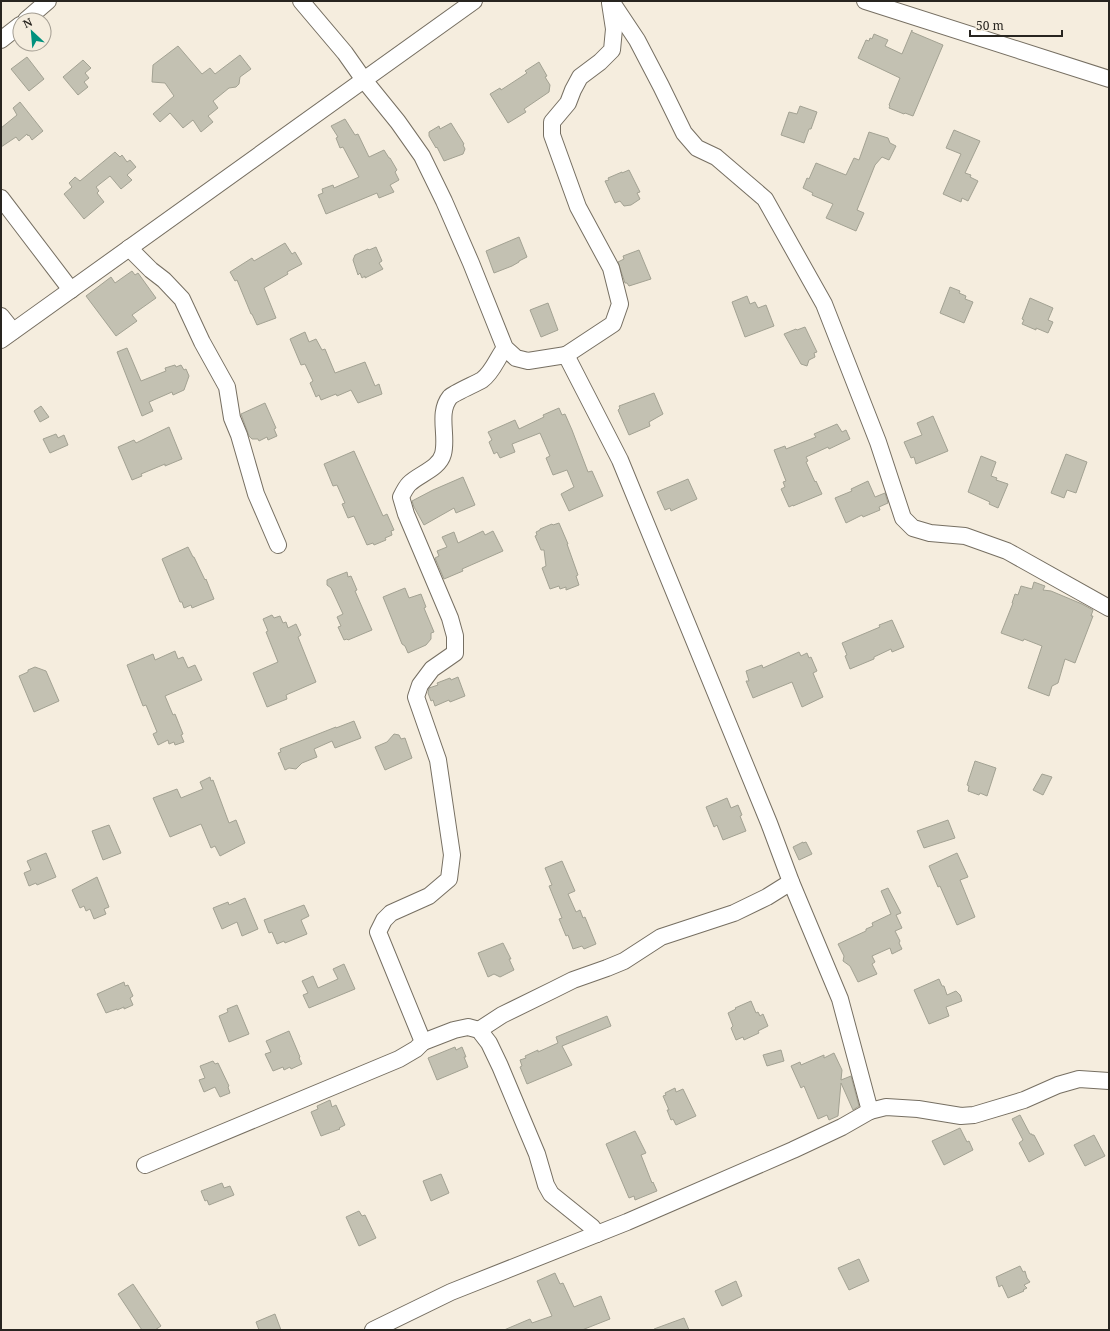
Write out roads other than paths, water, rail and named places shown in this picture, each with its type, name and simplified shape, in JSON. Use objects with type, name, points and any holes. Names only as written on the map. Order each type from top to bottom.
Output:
[{"type":"street","points":[[35,12],[48,1]]},
{"type":"street","points":[[301,1],[345,53],[422,156],[465,249],[505,348],[516,358],[528,361],[566,355],[613,324],[620,304],[611,268],[578,207],[552,135],[552,122],[568,103],[580,77],[600,62],[612,50],[614,29],[610,1]]},
{"type":"street","points":[[1,316],[7,336],[474,1]]},
{"type":"street","points":[[610,1],[637,40],[684,133],[697,148],[716,157],[765,199],[824,304],[878,442],[903,518],[914,528],[930,533],[965,536],[1007,550],[1109,608]]},
{"type":"street","points":[[865,1],[1109,79]]},
{"type":"street","points":[[1,40],[12,31]]},
{"type":"street","points":[[1,198],[71,290]]},
{"type":"street","points":[[129,248],[151,270],[164,280],[182,299],[202,342],[227,387],[232,418],[239,435],[256,494],[278,545]]},
{"type":"street","points":[[423,1042],[378,932],[384,920],[391,913],[429,896],[449,879],[452,855],[438,760],[416,697],[420,685],[432,670],[455,654],[455,636],[450,618],[406,514],[401,497],[409,484],[436,465],[443,455],[444,408],[451,396],[484,379],[505,348]]},
{"type":"street","points":[[566,355],[620,460],[769,822],[791,882],[840,999],[870,1111]]},
{"type":"street","points":[[479,1030],[502,1015],[573,980],[624,961],[661,937],[734,913],[767,897],[791,882]]},
{"type":"street","points":[[145,1165],[399,1059],[416,1049],[423,1042],[454,1030],[468,1028],[479,1030],[489,1043],[537,1154],[544,1179],[551,1194],[592,1226],[597,1234]]},
{"type":"street","points":[[373,1330],[451,1292],[597,1234],[793,1150],[842,1127],[870,1111],[886,1107],[960,1116],[974,1115],[1024,1100],[1058,1085],[1079,1079],[1109,1081]]}]
